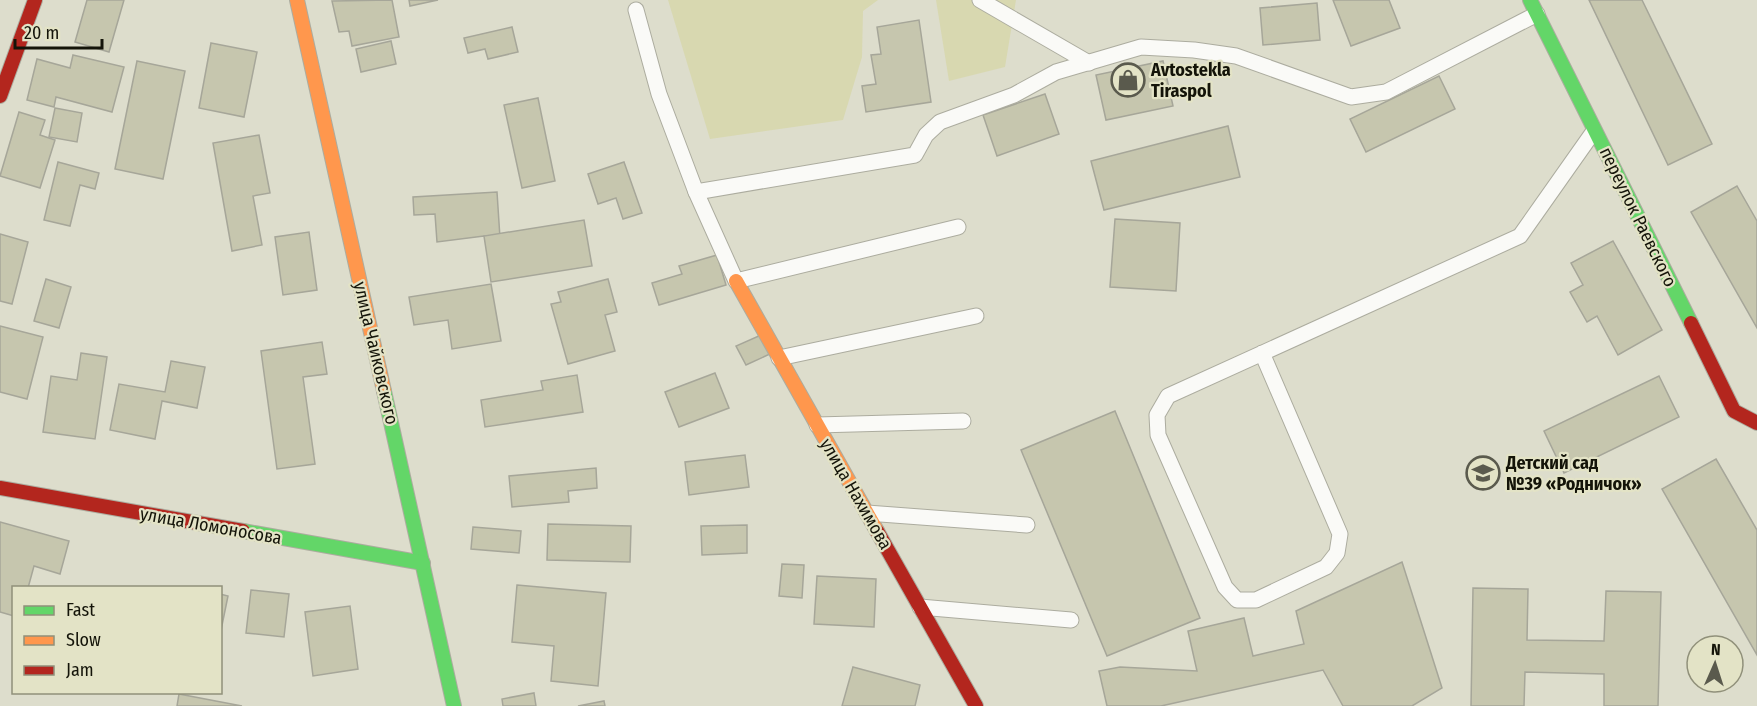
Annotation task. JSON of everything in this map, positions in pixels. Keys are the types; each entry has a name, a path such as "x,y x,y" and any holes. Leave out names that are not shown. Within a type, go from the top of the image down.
{"street":[{"path":"0,96 34,0"},
{"name":"улица Чайковского","path":"297,0 454,706"},
{"name":"переулок Раевского","path":"1533,7 1734,411 1757,423"},
{"name":"улица Нахимова","path":"736,281 976,706"},
{"name":"улица Ломоносова","path":"0,488 423,563"}],"lane":[{"path":"980,0 1089,63"},
{"path":"696,192 915,155 926,135 940,122 1014,95 1056,72 1141,47 1236,56 1351,97 1386,92 1533,7"},
{"path":"636,10 658,94 696,192 736,281 958,227"},
{"path":"1262,353 1340,534 1337,553 1326,567 1256,600 1238,600 1225,587 1158,435 1157,415 1168,396 1262,353 1520,236 1594,130"},
{"path":"779,358 976,316"},
{"path":"817,424 963,421"},
{"path":"867,513 1027,525"},
{"path":"920,607 1071,620"}],"green space":[{"path":"668,0 878,0 863,11 862,57 843,120 710,139"},
{"path":"936,0 1016,0 1005,67 949,81"}],"building":[{"path":"87,0 124,0 109,52 75,42"},
{"path":"392,0 399,37 352,46 349,31 339,32 332,1"},
{"path":"409,0 438,0 410,6"},
{"path":"1333,0 1389,0 1400,28 1351,46"},
{"path":"1589,0 1642,0 1712,144 1668,165"},
{"path":"1317,3 1320,40 1263,45 1260,8"},
{"path":"919,20 931,102 866,112 862,86 876,84 871,55 881,54 877,27"},
{"path":"512,27 518,52 488,59 485,49 468,53 464,38"},
{"path":"391,41 396,64 361,72 356,49"},
{"path":"211,43 257,52 244,117 199,108"},
{"path":"73,55 124,67 112,112 56,97 54,107 27,100 37,59 70,68"},
{"path":"137,61 185,71 163,179 115,169"},
{"path":"1163,61 1173,106 1106,120 1096,75"},
{"path":"1439,76 1455,109 1366,152 1350,119"},
{"path":"1045,94 1059,134 997,156 983,115"},
{"path":"538,98 555,181 522,188 504,105"},
{"path":"55,108 82,113 77,142 49,137"},
{"path":"19,112 45,120 40,135 55,140 40,188 0,176"},
{"path":"1228,126 1240,177 1104,210 1091,161"},
{"path":"259,135 270,193 253,196 262,245 232,251 213,143"},
{"path":"58,162 99,173 95,189 80,185 70,226 44,220"},
{"path":"624,162 642,213 623,219 616,198 598,204 588,174"},
{"path":"1737,186 1757,221 1757,328 1691,212"},
{"path":"497,192 500,238 484,236 437,242 435,214 414,215 413,197"},
{"path":"1115,219 1180,223 1176,291 1110,287"},
{"path":"584,220 592,266 491,282 484,236"},
{"path":"309,232 317,290 283,295 275,237"},
{"path":"0,234 28,242 12,304 0,301"},
{"path":"1613,241 1662,330 1618,355 1597,316 1587,322 1570,292 1583,285 1571,263"},
{"path":"717,255 726,285 659,305 652,283 682,274 679,266"},
{"path":"46,279 71,287 59,328 34,321"},
{"path":"608,279 617,312 605,315 615,351 568,364 551,304 561,302 558,292"},
{"path":"491,284 501,341 452,349 448,320 414,325 409,297"},
{"path":"0,326 43,337 27,399 0,392"},
{"path":"761,335 770,354 746,365 736,346"},
{"path":"322,342 327,374 303,377 315,464 277,469 261,351"},
{"path":"81,353 107,357 95,439 43,432 51,376 77,380"},
{"path":"171,361 205,367 197,408 162,401 155,439 110,430 119,384 165,392"},
{"path":"715,373 729,408 679,427 665,392"},
{"path":"577,375 583,412 485,427 481,400 543,390 541,381"},
{"path":"1659,376 1679,417 1564,473 1544,431"},
{"path":"1115,411 1200,618 1107,656 1021,450"},
{"path":"745,455 749,487 689,495 685,462"},
{"path":"1716,459 1757,530 1757,655 1745,634 1662,489"},
{"path":"596,468 597,488 568,491 569,502 512,507 509,476"},
{"path":"0,522 69,541 60,574 34,566 29,586 12,586 12,615 0,612"},
{"path":"548,524 631,526 630,562 547,560"},
{"path":"747,525 747,553 702,555 701,526"},
{"path":"473,527 521,531 519,553 471,549"},
{"path":"1402,562 1442,688 1412,706 1343,706 1323,670 1161,706 1107,706 1099,671 1120,667 1197,671 1188,631 1244,618 1253,656 1304,644 1296,611"},
{"path":"782,564 804,565 802,598 779,596"},
{"path":"817,576 876,579 874,627 814,624"},
{"path":"517,585 606,593 598,686 551,681 554,646 512,642"},
{"path":"1473,588 1528,589 1527,640 1604,641 1606,591 1661,592 1658,706 1604,706 1604,674 1525,672 1524,706 1471,706"},
{"path":"251,590 289,594 284,637 246,633"},
{"path":"222,594 228,596 222,625"},
{"path":"350,606 358,669 313,676 305,612"},
{"path":"853,667 920,685 915,706 842,706"},
{"path":"534,693 536,706 503,706 502,699"},
{"path":"179,694 242,706 177,706"},
{"path":"604,701 605,706 578,706"}],"traffic: fast":[{"path":"1530,0 1691,323"},
{"path":"384,391 454,706"},
{"path":"243,531 423,563"}],"traffic: slow":[{"path":"297,0 384,391"},
{"path":"736,281 877,531"}],"traffic: jam":[{"path":"0,96 35,0"},
{"path":"1691,323 1734,411 1757,423"},
{"path":"0,488 243,531"},
{"path":"877,531 976,706"}],"place":[{"name":"Avtostekla Tiraspol","path":"1128,80"},
{"name":"Детский сад №39 «Родничок»","path":"1483,473"}]}
